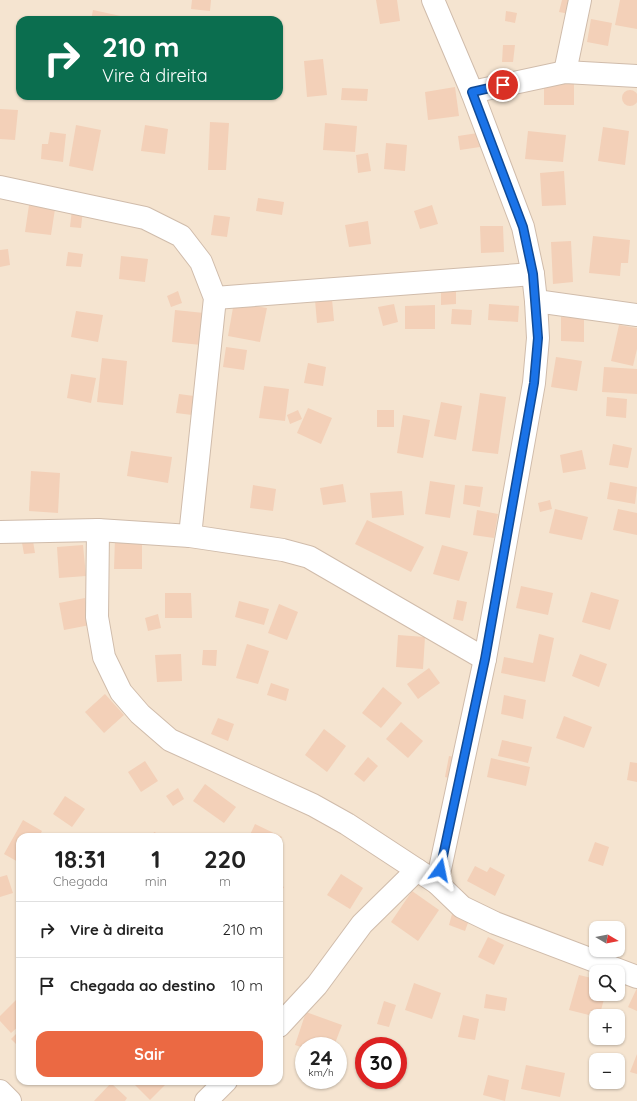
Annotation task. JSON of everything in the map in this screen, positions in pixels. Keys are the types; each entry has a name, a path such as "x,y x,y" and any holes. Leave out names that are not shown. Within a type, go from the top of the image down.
{"street":[{"path":"432,0 472,92 523,227 533,274 538,338 534,383 485,659 437,883"},
{"path":"566,72 580,0"},
{"path":"472,92 566,72 637,76"},
{"path":"0,187 145,218 181,236 201,262 215,298 190,536"},
{"path":"215,298 533,274"},
{"path":"536,301 637,315"},
{"path":"0,532 98,530 190,536 283,550 309,557 485,659"},
{"path":"98,530 97,617 104,657 121,692 140,714 170,740 313,805 347,824 437,883 462,907 495,923 637,977"},
{"path":"283,1022 317,985 362,924 417,870"},
{"path":"206,1101 222,1085"},
{"path":"0,1091 10,1101"}],"shaded area":[{"path":"0,0 637,0 637,1101 0,1101"}],"building":[{"path":"192,0 211,0 210,11 191,9"},
{"path":"376,0 397,0 400,21 380,24"},
{"path":"562,0 578,0 575,15 559,12"},
{"path":"620,0 637,0 637,29 615,25"},
{"path":"93,10 121,16 92,16"},
{"path":"506,11 517,13 515,23 505,21"},
{"path":"591,19 612,23 608,46 587,42"},
{"path":"503,45 515,45 513,62 502,62"},
{"path":"323,59 327,95 307,97 304,61"},
{"path":"574,81 574,105 544,105 544,82"},
{"path":"455,87 459,116 428,120 425,92"},
{"path":"342,88 368,89 367,101 341,100"},
{"path":"630,90 636,92 638,98 636,104 630,106 624,104 622,98 624,92"},
{"path":"0,109 18,110 15,140 0,139"},
{"path":"210,122 229,123 226,170 208,170"},
{"path":"325,123 357,126 355,152 323,150"},
{"path":"76,125 101,130 93,171 69,166"},
{"path":"145,125 168,129 165,154 141,151"},
{"path":"603,127 629,131 625,165 598,161"},
{"path":"528,131 566,135 563,162 525,159"},
{"path":"50,132 66,134 63,162 41,159 42,144 48,144"},
{"path":"478,133 480,147 460,150 458,136"},
{"path":"386,143 407,145 405,171 384,169"},
{"path":"368,153 371,171 358,173 356,155"},
{"path":"564,171 566,205 542,206 540,173"},
{"path":"258,198 284,202 282,215 256,211"},
{"path":"29,205 55,209 51,235 25,232"},
{"path":"432,205 438,224 420,229 414,211"},
{"path":"72,209 83,210 81,228 70,227"},
{"path":"214,215 230,217 227,237 211,235"},
{"path":"368,221 371,244 349,247 345,225"},
{"path":"480,226 503,226 504,252 481,253"},
{"path":"593,236 630,240 628,263 621,263 620,276 589,273"},
{"path":"571,241 573,282 553,284 551,242"},
{"path":"8,249 10,265 0,267 0,250"},
{"path":"68,252 83,254 81,267 66,266"},
{"path":"121,256 148,259 145,282 119,279"},
{"path":"441,285 456,285 456,304 441,305"},
{"path":"178,291 182,303 171,307 167,296"},
{"path":"332,299 334,321 317,323 315,300"},
{"path":"234,302 267,308 260,342 228,336"},
{"path":"394,304 398,322 383,326 378,307"},
{"path":"489,304 519,306 518,322 488,320"},
{"path":"435,305 435,329 405,329 405,306"},
{"path":"452,309 472,310 471,325 451,324"},
{"path":"175,310 204,313 201,345 172,342"},
{"path":"76,311 103,315 98,342 71,337"},
{"path":"561,317 584,318 584,342 561,341"},
{"path":"619,325 637,328 637,349 633,366 611,361"},
{"path":"226,347 247,350 244,370 223,367"},
{"path":"556,357 582,361 577,391 551,387"},
{"path":"102,358 127,361 123,405 97,402"},
{"path":"308,363 326,367 323,386 304,383"},
{"path":"604,367 637,369 637,394 602,392"},
{"path":"71,374 96,378 91,403 67,398"},
{"path":"264,386 289,389 285,421 259,418"},
{"path":"480,393 506,397 498,454 472,451"},
{"path":"179,394 194,396 192,415 176,413"},
{"path":"607,397 627,399 626,418 606,416"},
{"path":"441,402 462,406 456,440 434,436"},
{"path":"308,408 332,418 321,444 297,433"},
{"path":"298,410 302,419 290,424 287,415"},
{"path":"377,410 394,410 394,427 377,427"},
{"path":"403,415 430,420 423,458 397,453"},
{"path":"613,444 632,448 628,468 609,465"},
{"path":"582,450 586,469 563,473 560,455"},
{"path":"131,451 172,457 168,483 127,476"},
{"path":"31,471 60,473 58,513 29,511"},
{"path":"430,481 455,485 450,518 425,514"},
{"path":"610,482 637,487 635,504 607,499"},
{"path":"343,484 346,502 323,505 320,488"},
{"path":"253,485 276,489 273,511 250,508"},
{"path":"465,485 483,487 480,507 463,504"},
{"path":"402,491 404,515 372,518 370,493"},
{"path":"550,500 552,509 540,512 538,503"},
{"path":"555,509 588,517 582,540 549,533"},
{"path":"618,509 637,513 637,535 613,530"},
{"path":"477,510 498,514 494,538 473,535"},
{"path":"367,520 424,547 411,572 355,544"},
{"path":"115,538 142,538 142,569 114,569"},
{"path":"33,541 35,553 24,554 22,543"},
{"path":"83,545 86,576 59,578 57,547"},
{"path":"442,545 468,552 459,581 433,574"},
{"path":"521,586 553,593 548,615 516,608"},
{"path":"591,592 619,600 610,630 582,622"},
{"path":"165,593 191,593 192,618 165,618"},
{"path":"85,598 90,625 64,630 59,603"},
{"path":"457,600 467,602 463,621 453,619"},
{"path":"239,601 269,609 264,625 235,617"},
{"path":"279,604 298,612 287,640 268,633"},
{"path":"158,614 161,628 148,631 145,618"},
{"path":"539,634 554,638 545,682 501,673 504,657 533,663"},
{"path":"398,635 425,637 423,669 396,667"},
{"path":"247,644 269,651 258,684 236,678"},
{"path":"203,650 217,650 216,666 202,665"},
{"path":"181,654 182,681 157,682 155,655"},
{"path":"580,654 607,664 599,687 572,676"},
{"path":"429,668 440,683 418,699 407,684"},
{"path":"271,683 289,689 286,701 267,695"},
{"path":"383,687 402,703 381,728 362,713"},
{"path":"105,694 124,715 104,733 85,712"},
{"path":"504,695 526,700 523,719 501,714"},
{"path":"564,716 592,727 584,748 556,738"},
{"path":"218,718 234,724 228,741 211,734"},
{"path":"401,722 423,741 408,758 386,739"},
{"path":"324,729 346,746 327,772 305,755"},
{"path":"502,740 532,747 528,763 498,756"},
{"path":"449,756 460,758 456,780 445,777"},
{"path":"368,757 378,766 364,782 354,774"},
{"path":"491,758 530,767 526,786 487,777"},
{"path":"145,761 158,781 141,792 128,772"},
{"path":"630,762 637,763 637,782 627,780"},
{"path":"205,784 236,807 224,823 193,801"},
{"path":"178,788 184,799 173,806 166,796"},
{"path":"65,796 85,809 72,827 53,814"},
{"path":"23,820 42,831 41,833 16,833 16,861 4,854"},
{"path":"255,824 274,833 251,833"},
{"path":"595,842 609,847 603,866 588,861"},
{"path":"475,866 487,872 490,867 505,875 495,896 467,881"},
{"path":"341,874 363,888 350,909 327,895"},
{"path":"7,875 13,893 0,897 0,877"},
{"path":"412,891 439,910 418,941 391,922"},
{"path":"452,914 469,920 465,931 449,925"},
{"path":"488,937 504,945 494,965 478,957"},
{"path":"579,975 589,977 589,1001 603,1001 601,1009 589,1009 589,1015 569,1010"},
{"path":"414,983 441,993 432,1019 405,1010"},
{"path":"637,988 637,1011 628,1007"},
{"path":"486,994 507,998 505,1011 484,1008"},
{"path":"16,1000 16,1029 11,1033 0,1021 0,1016"},
{"path":"384,1001 396,1005 389,1027 377,1024"},
{"path":"306,1012 342,1025 337,1037 298,1037"},
{"path":"463,1015 479,1019 475,1040 458,1037"},
{"path":"16,1034 16,1044 11,1039"},
{"path":"637,1054 637,1074 630,1072"},
{"path":"526,1065 565,1073 560,1097 521,1089"},
{"path":"488,1075 509,1080 505,1101 483,1095"},
{"path":"109,1085 113,1085 127,1098 125,1101 94,1101"},
{"path":"135,1085 165,1085 150,1100"}],"route":[{"path":"440,870 485,659 534,383 538,338 533,274 523,227 472,92 503,85"}]}
